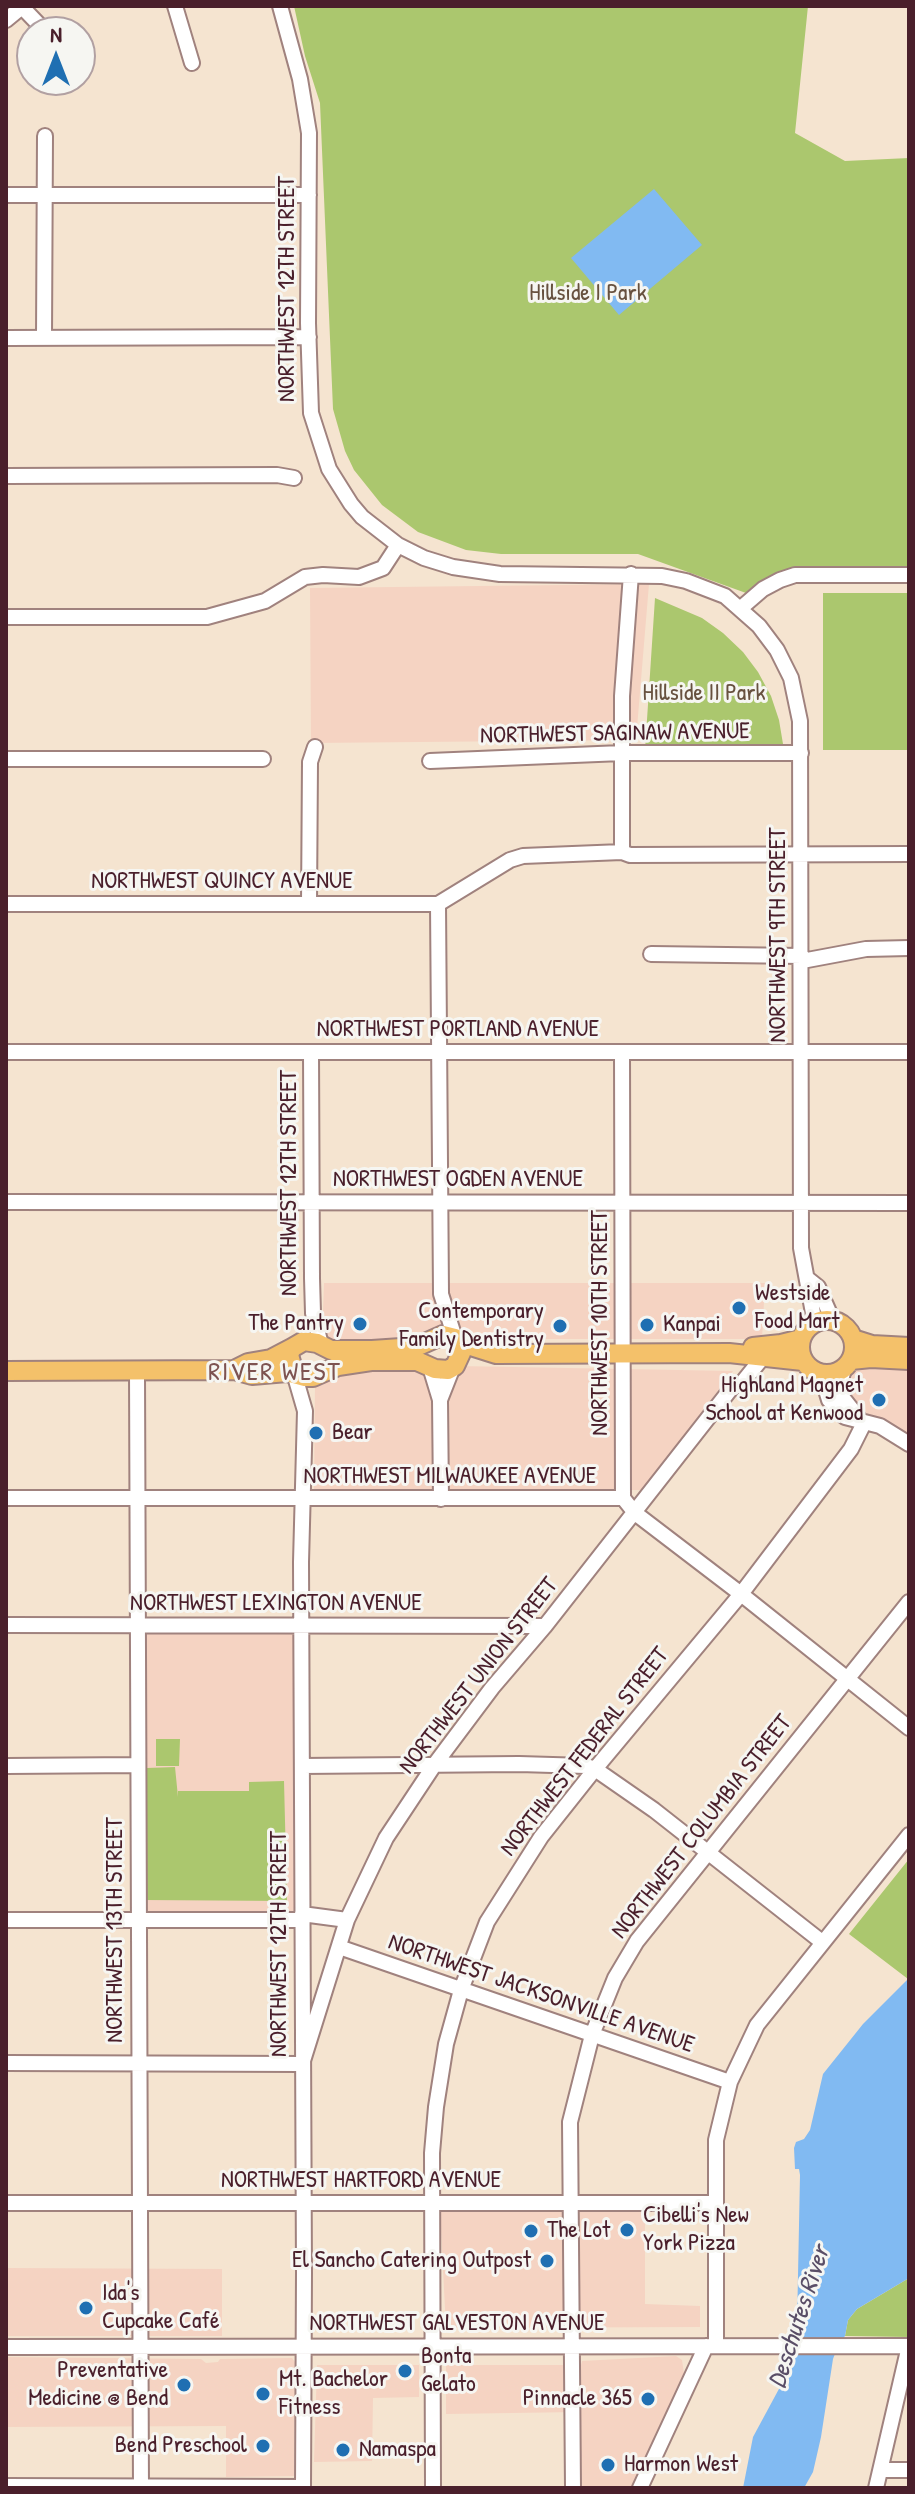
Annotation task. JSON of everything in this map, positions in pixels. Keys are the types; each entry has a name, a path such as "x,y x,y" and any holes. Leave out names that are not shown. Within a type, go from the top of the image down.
{"main road":[{"path":"729,1353 806,1332 824,1320 842,1325 853,1339 872,1345 909,1347"},
{"path":"806,1332 800,1352 803,1361 821,1374 833,1374 847,1364 871,1358 909,1360"},
{"path":"234,1370 248,1363 271,1359 310,1341 336,1351 372,1350 408,1348 443,1335 496,1354"},
{"path":"847,1364 853,1339"},
{"path":"455,1366 461,1353 456,1340"},
{"path":"294,1373 289,1362 295,1346"},
{"path":"6,1371 234,1370 252,1375 281,1371 305,1377 338,1366 371,1361 417,1361 441,1371 496,1354 729,1353 803,1361"}],"street":[{"path":"6,20 23,6"},
{"path":"175,6 192,63"},
{"name":"NORTHWEST 12TH STREET","path":"280,6 306,108 311,413 329,469 362,517 398,545 424,558 476,572 662,576 686,581 725,596 741,608"},
{"path":"44,337 45,136"},
{"path":"6,195 309,195"},
{"path":"6,338 309,337"},
{"path":"6,476 277,475 294,478"},
{"path":"6,617 207,617 265,601 305,577 359,577 383,568 398,545"},
{"path":"622,852 622,696 631,574"},
{"path":"741,608 763,589 795,575 909,575"},
{"name":"NORTHWEST 9TH STREET","path":"741,608 777,650 791,678 800,721 801,1248 813,1313 806,1332"},
{"path":"309,904 310,762 315,747"},
{"name":"NORTHWEST SAGINAW AVENUE","path":"430,761 622,753 801,753"},
{"path":"6,759 263,759"},
{"path":"456,1340 441,1294 438,904 510,860 523,856 622,852 630,855 909,854"},
{"name":"NORTHWEST QUINCY AVENUE","path":"6,904 438,904"},
{"path":"651,954 802,958 866,949 909,948"},
{"name":"NORTHWEST PORTLAND AVENUE","path":"6,1052 909,1052"},
{"name":"NORTHWEST 12TH STREET","path":"311,1052 313,1313 323,1347"},
{"name":"NORTHWEST 10TH STREET","path":"622,1052 623,1498"},
{"name":"NORTHWEST OGDEN AVENUE","path":"6,1202 909,1203"},
{"name":"NORTHWEST 9TH STREET","path":"808,1279 818,1287 833,1321"},
{"path":"430,1340 445,1311"},
{"name":"NORTHWEST 12TH STREET","path":"295,1346 313,1313"},
{"name":"NORTHWEST UNION STREET","path":"302,2064 347,1920 386,1838 435,1764 492,1688 545,1626 730,1390 742,1383 763,1357"},
{"path":"847,1364 841,1381 843,1398 848,1408 864,1423"},
{"path":"428,1366 440,1400 441,1499"},
{"path":"440,1400 455,1366"},
{"name":"NORTHWEST 13TH STREET","path":"137,1372 141,2486"},
{"name":"NORTHWEST 12TH STREET","path":"294,1373 303,1401 303,2488"},
{"path":"303,1401 323,1373"},
{"path":"821,1374 829,1400 845,1417 892,1431 909,1444"},
{"name":"NORTHWEST FEDERAL STREET","path":"433,2488 432,2203 436,2107 446,2044 461,1990 487,1922 541,1837 741,1594 851,1449 864,1423"},
{"name":"NORTHWEST MILWAUKEE AVENUE","path":"6,1498 623,1498 635,1513 909,1728"},
{"name":"NORTHWEST COLUMBIA STREET","path":"573,2488 570,2122 592,2035 615,1978 637,1941 909,1602"},
{"name":"NORTHWEST LEXINGTON AVENUE","path":"6,1625 545,1626"},
{"path":"302,1766 519,1764 586,1766 595,1769 654,1810 822,1942"},
{"path":"6,1766 138,1765"},
{"path":"640,2488 711,2346 716,2140 730,2082 757,2025 909,1835"},
{"path":"6,1920 302,1917 347,1920"},
{"name":"NORTHWEST JACKSONVILLE AVENUE","path":"339,1947 730,2082"},
{"path":"6,2063 302,2064"},
{"name":"NORTHWEST HARTFORD AVENUE","path":"6,2203 716,2203"},
{"path":"876,2488 909,2346"},
{"name":"NORTHWEST GALVESTON AVENUE","path":"6,2347 909,2346"},
{"path":"881,2470 909,2470"},
{"path":"6,2486 303,2488"}],"shaded area":[{"path":"649,584 636,740 311,743 310,588"},
{"path":"324,1283 765,1283 762,1339 387,1339 335,1347 322,1340"},
{"name":"Highland Magnet School at Kenwood","path":"856,1364 909,1366 909,1436 888,1422 857,1411 844,1384 850,1369"},
{"path":"458,1366 733,1371 642,1490 314,1490 315,1385 347,1368"},
{"path":"146,1631 293,1632 295,1635 294,1911 146,1910"},
{"path":"440,2210 645,2211 645,2304 700,2306 700,2327 446,2328"},
{"path":"6,2268 222,2269 222,2336 6,2336"},
{"path":"676,2356 682,2360 684,2374 632,2488 579,2488 578,2412 446,2414 446,2365 581,2365 582,2361"},
{"path":"6,2357 201,2359 206,2363 220,2359 292,2358 295,2362 294,2476 226,2477 226,2426 6,2427"},
{"path":"317,2365 419,2365 419,2397 373,2398 372,2461 314,2462"}],"green space":[{"name":"Hillside I Park","path":"294,6 808,6 795,133 845,161 909,158 909,567 798,567 770,576 746,593 638,554 501,554 466,550 418,532 382,505 354,470 333,409 320,103"},
{"name":"Hillside II Park","path":"823,593 909,593 909,750 823,750"},
{"name":"Hillside II Park","path":"655,598 702,618 743,652 771,696 784,750 645,750"},
{"path":"156,1739 180,1739 179,1766 156,1766"},
{"path":"175,1767 178,1797 178,1791 249,1791 249,1782 284,1781 287,1901 143,1900 147,1768"},
{"path":"909,1859 909,1978 908,1979 849,1934"},
{"path":"909,2278 909,2337 845,2336 848,2320 857,2309"}],"water":[{"path":"654,189 702,245 619,315 571,258"},
{"name":"Deschutes River","path":"909,1978 909,2278 857,2309 848,2320 845,2336 833,2359 813,2472 804,2488 743,2488 753,2437 780,2387 797,2325 800,2175 799,2169 795,2169 794,2148 796,2142 804,2139 810,2130 823,2074 863,2024"}],"place":[{"name":"Westside Food Mart","path":"739,1308"},
{"name":"The Pantry","path":"360,1324"},
{"name":"Kanpai","path":"647,1325"},
{"name":"Contemporary Family Dentistry","path":"560,1326"},
{"name":"Highland Magnet School at Kenwood","path":"879,1400"},
{"name":"Bear","path":"316,1433"},
{"name":"Cibelli's New York Pizza","path":"627,2230"},
{"name":"The Lot","path":"531,2231"},
{"name":"El Sancho Catering Outpost","path":"547,2261"},
{"name":"Ida's Cupcake Café","path":"86,2308"},
{"name":"Bonta Gelato","path":"405,2371"},
{"name":"Preventative Medicine @ Bend","path":"184,2385"},
{"name":"Mt. Bachelor Fitness","path":"263,2394"},
{"name":"Pinnacle 365","path":"648,2399"},
{"name":"Bend Preschool","path":"263,2446"},
{"name":"Namaspa","path":"343,2450"},
{"name":"Harmon West","path":"608,2465"}],"district":[{"name":"RIVER WEST","path":"275,1373"}]}
